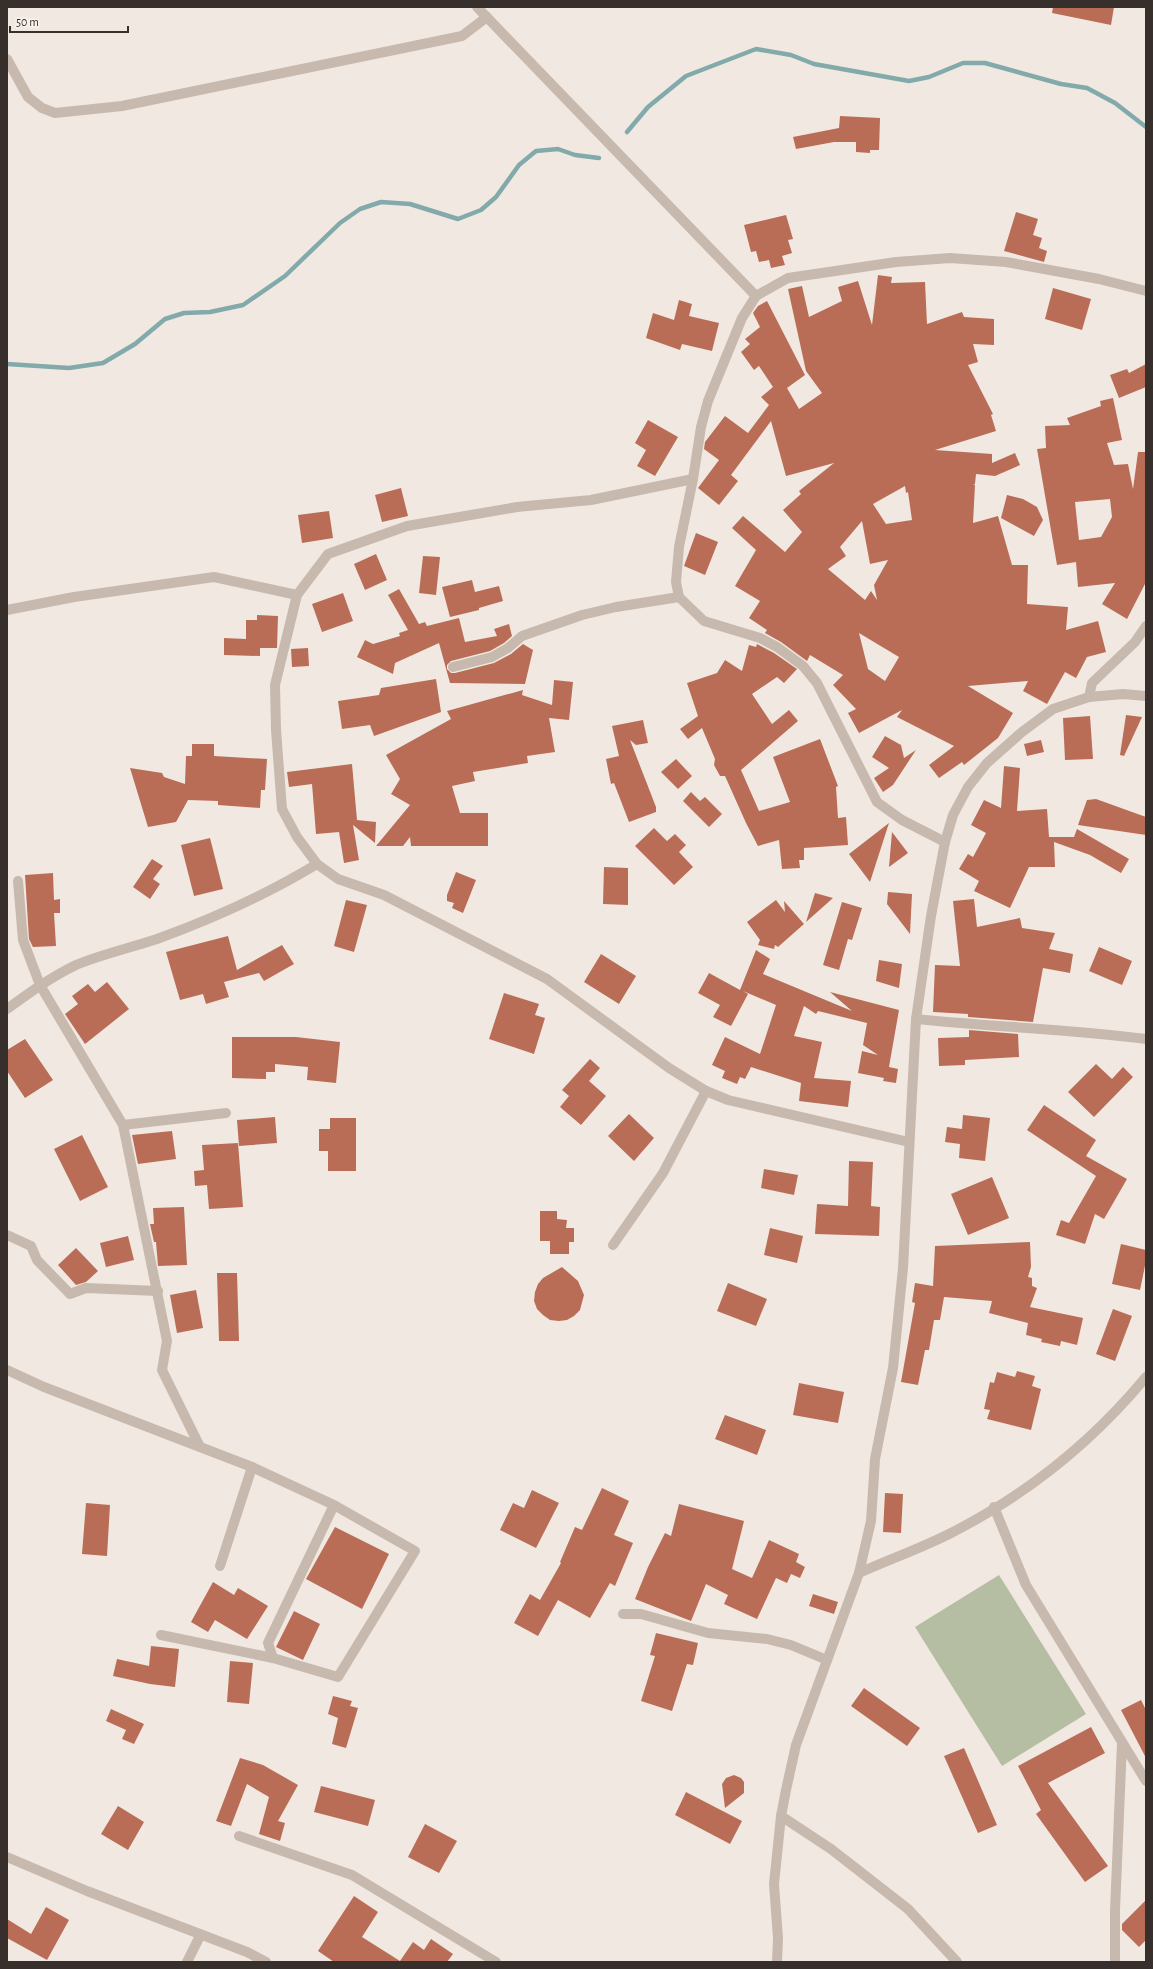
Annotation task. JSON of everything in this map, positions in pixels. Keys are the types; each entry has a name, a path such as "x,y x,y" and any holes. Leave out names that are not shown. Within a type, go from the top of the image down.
{"street":[{"path":"477,7 756,296"},
{"path":"7,59 28,97 42,108 55,113 122,106 462,36 487,17"},
{"path":"945,842 902,820 877,802 817,683 803,666 777,646 760,638 704,621 678,597 676,582 679,547 693,479 701,427 708,401 742,318 756,296 788,278 896,262 950,258 1006,262 1099,279 1146,291"},
{"path":"693,479 592,500 517,507 407,526 328,554 297,595 275,685 278,774 282,809 297,837 316,864 338,879 384,895 547,979 669,1068 706,1091 728,1100 909,1142"},
{"path":"7,610 74,597 214,577 297,595"},
{"path":"453,667 492,657 508,648 522,636 582,615 616,607 678,597"},
{"path":"1089,697 1092,683 1135,642 1146,626"},
{"path":"777,1962 778,1938 774,1884 781,1816 796,1745 860,1572 871,1521 875,1459 892,1368 903,1268 916,1019 931,916 945,842 953,815 968,787 987,763 1022,732 1053,709 1089,697 1123,694 1146,696"},
{"path":"7,1009 40,985 77,964 156,939 212,918 288,882 316,864"},
{"path":"18,881 22,940 40,985 123,1125 168,1341 162,1370 200,1447"},
{"path":"916,1019 970,1025 1093,1032 1146,1039"},
{"path":"613,1246 663,1173 706,1091"},
{"path":"123,1125 226,1113"},
{"path":"7,1235 31,1246 37,1260 70,1294 86,1288 158,1291"},
{"path":"7,1370 44,1387 252,1467 334,1505 415,1551 338,1677 273,1658 161,1635"},
{"path":"860,1572 951,1533 994,1507 1064,1460 1120,1408 1146,1377"},
{"path":"220,1566 252,1467"},
{"path":"273,1658 268,1644 334,1505"},
{"path":"994,1507 1026,1584 1146,1781"},
{"path":"623,1614 641,1614 708,1633 767,1639 791,1645 827,1660"},
{"path":"1115,1962 1115,1911 1122,1743"},
{"path":"781,1816 831,1849 908,1909 957,1962"},
{"path":"240,1836 352,1875 496,1962"},
{"path":"7,1857 200,1936 247,1952 266,1962"},
{"path":"187,1962 200,1936"}],"green space":[{"path":"999,1575 1086,1714 1002,1766 915,1627"}],"building":[{"path":"1053,7 1114,7 1111,25 1052,13"},
{"path":"840,116 880,118 879,150 870,150 870,153 856,152 856,142 834,142 796,149 793,137 839,128"},
{"path":"1016,212 1038,219 1033,235 1042,238 1039,248 1047,251 1044,262 1004,251"},
{"path":"786,215 793,239 788,240 792,253 782,256 785,265 771,268 769,260 759,262 756,251 751,252 744,225"},
{"path":"878,275 892,277 891,283 925,282 927,324 962,312 964,317 994,319 994,345 973,344 978,362 968,365 993,414 991,415 996,431 935,450 992,454 992,463 1015,453 1020,465 995,476 976,474 975,484 973,485 975,485 973,523 998,516 1012,565 1028,565 1027,604 1068,607 1066,630 1098,621 1106,652 1087,657 1076,678 1065,672 1047,704 1023,691 1028,681 968,686 1013,713 998,738 964,765 962,762 939,778 929,765 954,746 897,717 902,710 859,733 848,713 856,709 833,685 843,675 810,655 807,661 781,642 765,633 767,630 749,618 760,601 735,586 756,550 732,528 743,516 785,552 802,532 783,510 801,494 799,491 834,463 786,476 771,421 731,475 738,481 719,505 698,488 719,460 704,449 705,442 725,416 748,433 769,405 761,397 773,387 759,366 754,370 741,352 750,344 745,339 760,327 753,313 758,306 767,301 805,375 787,388 799,409 822,393 806,371 788,289 802,286 809,317 842,301 838,287 858,281 872,325","holes":["905,486 906,493 908,492 912,520 886,524 873,504","862,521 870,564 888,560 874,585 877,600 871,591 865,600 828,569 846,556 840,547","859,633 899,657 885,681 868,669"]},
{"path":"1053,288 1091,299 1082,330 1045,319"},
{"path":"679,300 692,304 689,316 719,323 712,351 682,344 680,350 646,338 653,313 674,320"},
{"path":"1146,364 1146,387 1119,398 1110,375 1127,369 1129,373"},
{"path":"1113,398 1122,440 1107,443 1114,465 1128,464 1133,489 1138,452 1146,452 1146,582 1127,619 1102,604 1115,583 1078,587 1076,562 1057,565 1037,449 1046,448 1045,426 1070,425 1067,418 1101,406 1100,401","holes":["1110,499 1112,517 1101,537 1079,540 1075,502"]},
{"path":"648,420 678,437 655,476 637,466 646,450 635,443"},
{"path":"401,488 408,516 382,522 375,495"},
{"path":"1007,495 1023,499 1037,507 1043,520 1034,536 1001,518"},
{"path":"329,511 333,538 302,543 298,515"},
{"path":"696,533 718,542 705,575 684,566"},
{"path":"376,554 387,580 365,590 354,564"},
{"path":"423,556 440,557 436,595 419,593"},
{"path":"472,580 475,592 499,586 503,601 479,608 479,610 450,617 442,587"},
{"path":"399,589 419,624 425,622 427,626 459,618 465,642 497,636 494,629 509,624 512,636 504,643 490,651 451,661 447,665 447,669 451,673 455,673 494,663 511,654 523,644 533,650 525,684 450,683 439,643 395,663 393,674 357,657 365,640 373,644 400,636 399,633 408,630 388,595"},
{"path":"343,593 353,621 322,632 312,604"},
{"path":"257,615 278,616 277,648 260,648 260,656 224,655 224,638 246,639 246,620 257,620"},
{"path":"757,644 774,653 797,669 784,683 777,677 752,694 772,724 789,710 798,721 741,770 759,811 790,802 773,757 820,739 838,786 836,787 838,818 846,817 848,845 804,848 804,860 799,860 800,868 782,869 779,840 758,846 725,776 720,776 714,765 715,759 702,728 688,739 680,729 698,716 687,683 717,673 725,660 742,671 749,645 756,647"},
{"path":"308,648 309,666 292,667 291,649"},
{"path":"436,679 441,712 374,736 370,725 342,729 338,701 379,695 381,688"},
{"path":"554,680 573,682 569,720 549,718 555,752 527,756 528,763 473,772 475,781 452,786 460,813 488,813 488,846 411,846 410,837 403,846 376,846 410,805 391,794 400,779 386,755 451,719 447,711 523,690 522,695 552,705"},
{"path":"1126,715 1142,717 1124,756 1120,755"},
{"path":"1090,716 1093,759 1065,760 1063,718"},
{"path":"643,720 648,743 636,745 630,740 656,807 656,812 629,822 614,783 611,784 606,759 619,756 612,726"},
{"path":"885,736 901,745 904,758 916,750 893,785 883,792 874,778 889,768 872,757"},
{"path":"1041,740 1044,752 1027,756 1024,744"},
{"path":"192,744 214,744 214,756 267,759 265,790 261,790 260,808 218,805 218,801 188,800 176,822 148,827 130,768 162,773 164,777 185,784 186,756 192,756"},
{"path":"676,759 692,776 678,789 661,772"},
{"path":"352,764 357,820 376,822 375,843 353,825 359,860 344,863 339,832 316,834 312,784 289,787 287,772"},
{"path":"1004,766 1020,768 1017,811 1047,809 1049,837 1074,837 1077,829 1129,859 1121,873 1090,855 1054,842 1055,867 1029,867 1010,908 974,891 979,881 959,869 968,854 973,857 986,833 971,825 984,800 1001,808"},
{"path":"691,792 700,801 705,797 722,814 709,827 683,801"},
{"path":"1096,799 1146,817 1146,835 1078,825 1087,800"},
{"path":"889,823 870,882 849,854"},
{"path":"654,828 667,841 675,834 686,845 679,852 693,867 674,885 635,846"},
{"path":"892,832 908,853 889,867"},
{"path":"210,838 223,889 194,896 181,845"},
{"path":"152,859 163,866 153,879 160,884 150,899 133,887"},
{"path":"604,867 628,868 628,905 603,904"},
{"path":"456,872 476,880 463,913 452,908 454,903 447,901 447,895"},
{"path":"53,873 54,900 60,899 60,913 54,913 56,946 33,947 29,939 25,875"},
{"path":"888,892 912,894 910,934 887,904"},
{"path":"815,893 833,898 806,922"},
{"path":"974,899 977,927 1020,918 1022,928 1055,933 1049,949 1073,954 1070,973 1043,968 1033,1022 968,1017 968,1014 933,1012 935,965 960,966 953,901"},
{"path":"346,900 367,905 354,952 334,946"},
{"path":"776,900 785,912 784,901 804,924 778,947 775,945 774,949 758,945 760,940 747,922"},
{"path":"842,902 862,908 852,940 848,939 839,970 823,965"},
{"path":"228,936 237,970 282,945 294,964 264,981 259,973 224,982 229,997 206,1004 203,994 180,1000 166,952"},
{"path":"1099,947 1132,961 1122,985 1089,971"},
{"path":"756,950 770,959 763,974 852,1011 830,992 899,1010 889,1067 898,1069 896,1083 883,1081 884,1078 858,1073 862,1051 878,1055 863,1045 867,1023 818,1011 816,1014 804,1006 794,1036 822,1042 814,1078 851,1081 848,1107 799,1101 801,1083 751,1067 745,1079 740,1077 737,1084 722,1078 725,1071 712,1065 725,1037 760,1054 776,1005 743,991 748,994 731,1026 713,1017 720,1005 698,993 709,973 740,990"},
{"path":"601,954 636,976 619,1004 584,982"},
{"path":"879,960 902,964 899,988 876,981"},
{"path":"107,982 129,1009 85,1044 65,1014 78,1004 72,996 88,984 95,992"},
{"path":"504,993 539,1004 535,1015 545,1018 534,1054 489,1039"},
{"path":"969,1030 1018,1034 1019,1057 965,1060 965,1065 939,1066 938,1038 969,1037"},
{"path":"232,1037 296,1037 340,1042 336,1083 307,1080 308,1067 275,1064 275,1072 266,1072 266,1079 232,1078"},
{"path":"25,1039 53,1080 25,1098 7,1071 7,1050"},
{"path":"590,1059 600,1068 589,1081 606,1096 581,1125 560,1107 569,1096 562,1090"},
{"path":"1096,1064 1112,1079 1123,1067 1133,1077 1094,1117 1068,1092"},
{"path":"1044,1105 1096,1140 1086,1156 1127,1179 1104,1219 1095,1214 1085,1244 1056,1235 1061,1220 1069,1223 1096,1176 1027,1130"},
{"path":"629,1114 654,1138 634,1161 608,1136"},
{"path":"963,1115 990,1118 985,1161 959,1158 960,1144 945,1142 947,1127 962,1129"},
{"path":"275,1117 277,1143 239,1146 237,1120"},
{"path":"330,1118 356,1118 356,1171 328,1171 328,1151 319,1151 319,1129 330,1129"},
{"path":"172,1131 176,1159 138,1164 132,1135"},
{"path":"82,1135 108,1187 80,1201 54,1149"},
{"path":"238,1143 243,1207 209,1209 207,1185 195,1186 194,1171 204,1170 202,1145"},
{"path":"849,1161 873,1162 871,1206 880,1207 879,1236 815,1234 817,1204 848,1206"},
{"path":"764,1169 798,1175 794,1195 761,1188"},
{"path":"992,1177 1009,1218 968,1235 951,1194"},
{"path":"184,1207 187,1265 158,1266 156,1242 154,1242 150,1224 154,1224 153,1208"},
{"path":"540,1211 557,1211 557,1219 567,1220 566,1228 574,1228 574,1242 569,1242 569,1254 550,1254 550,1241 540,1241"},
{"path":"770,1228 803,1236 797,1263 764,1255"},
{"path":"128,1236 134,1260 106,1267 100,1243"},
{"path":"1030,1242 1031,1267 1028,1277 1032,1278 1032,1286 1037,1288 1030,1307 1083,1318 1077,1345 1061,1341 1060,1346 1041,1342 1042,1339 1026,1335 1028,1323 989,1313 992,1301 944,1297 940,1320 934,1320 929,1350 925,1350 918,1385 901,1382 915,1303 912,1302 915,1283 933,1286 935,1246"},
{"path":"1121,1244 1146,1250 1146,1261 1140,1290 1112,1284"},
{"path":"76,1248 98,1271 86,1282 76,1285 58,1265"},
{"path":"562,1267 578,1281 584,1295 580,1310 574,1316 567,1320 550,1320 537,1309 534,1301 535,1292 538,1284 543,1278"},
{"path":"217,1273 237,1273 239,1341 219,1341"},
{"path":"728,1283 767,1299 756,1326 717,1311"},
{"path":"196,1290 203,1328 177,1333 170,1295"},
{"path":"1113,1309 1132,1316 1115,1361 1096,1354"},
{"path":"1017,1371 1035,1376 1032,1386 1041,1389 1031,1430 987,1419 990,1410 984,1409 990,1382 994,1383 997,1372 1015,1377"},
{"path":"799,1383 844,1392 838,1423 793,1415"},
{"path":"725,1415 766,1430 757,1455 715,1439"},
{"path":"602,1488 629,1501 614,1535 633,1543 615,1586 610,1583 590,1618 558,1600 538,1636 514,1623 530,1594 540,1600 561,1563 560,1562 575,1527 582,1530"},
{"path":"532,1490 559,1503 536,1548 500,1530 513,1503 524,1508"},
{"path":"885,1493 903,1494 901,1533 883,1532"},
{"path":"86,1503 110,1505 107,1556 82,1554"},
{"path":"679,1504 744,1521 732,1569 752,1578 769,1540 799,1554 796,1562 805,1567 800,1578 791,1574 787,1583 776,1578 757,1619 724,1604 728,1595 706,1584 691,1621 635,1599 648,1567 665,1533 671,1536"},
{"path":"335,1527 389,1554 362,1609 306,1579"},
{"path":"213,1582 234,1595 238,1588 268,1606 247,1639 215,1620 208,1632 191,1622"},
{"path":"813,1594 838,1602 834,1614 809,1606"},
{"path":"294,1611 320,1624 303,1660 276,1647"},
{"path":"656,1633 698,1643 693,1665 687,1664 672,1711 641,1701 655,1656 650,1655"},
{"path":"151,1646 179,1649 175,1687 150,1684 113,1676 117,1659 149,1666"},
{"path":"230,1661 253,1663 249,1704 227,1702"},
{"path":"864,1688 920,1728 907,1746 851,1706"},
{"path":"333,1696 352,1701 350,1706 358,1708 346,1748 332,1744 338,1718 328,1714"},
{"path":"1141,1700 1146,1710 1146,1758 1121,1710"},
{"path":"111,1709 144,1724 134,1744 122,1739 126,1730 106,1721"},
{"path":"1091,1727 1105,1753 1048,1783 1108,1866 1085,1882 1036,1814 1041,1810 1018,1766"},
{"path":"964,1748 997,1825 978,1833 944,1756"},
{"path":"240,1758 263,1765 298,1785 278,1821 285,1823 280,1841 259,1834 269,1797 247,1784 231,1826 216,1821"},
{"path":"734,1775 741,1778 744,1782 744,1793 725,1808 722,1784 726,1778"},
{"path":"321,1786 375,1800 368,1826 314,1812"},
{"path":"686,1792 742,1821 730,1844 675,1815"},
{"path":"118,1806 144,1822 128,1850 101,1834"},
{"path":"425,1824 457,1841 439,1873 408,1857"},
{"path":"354,1896 378,1912 362,1937 400,1961 413,1942 424,1950 431,1939 453,1954 447,1962 334,1962 318,1951"},
{"path":"1146,1900 1146,1940 1139,1947 1122,1930 1122,1924"},
{"path":"46,1907 69,1920 47,1960 7,1938 7,1919 31,1934"}],"waterway":[{"path":"627,132 648,107 686,76 756,49 791,55 814,64 909,81 929,77 963,63 985,63 1061,84 1087,88 1115,103 1146,127"},
{"path":"7,364 69,368 103,363 135,344 165,319 184,313 210,312 243,305 285,276 340,223 360,209 381,202 410,204 458,219 481,210 496,197 519,165 536,151 558,149 575,155 599,158"}]}
